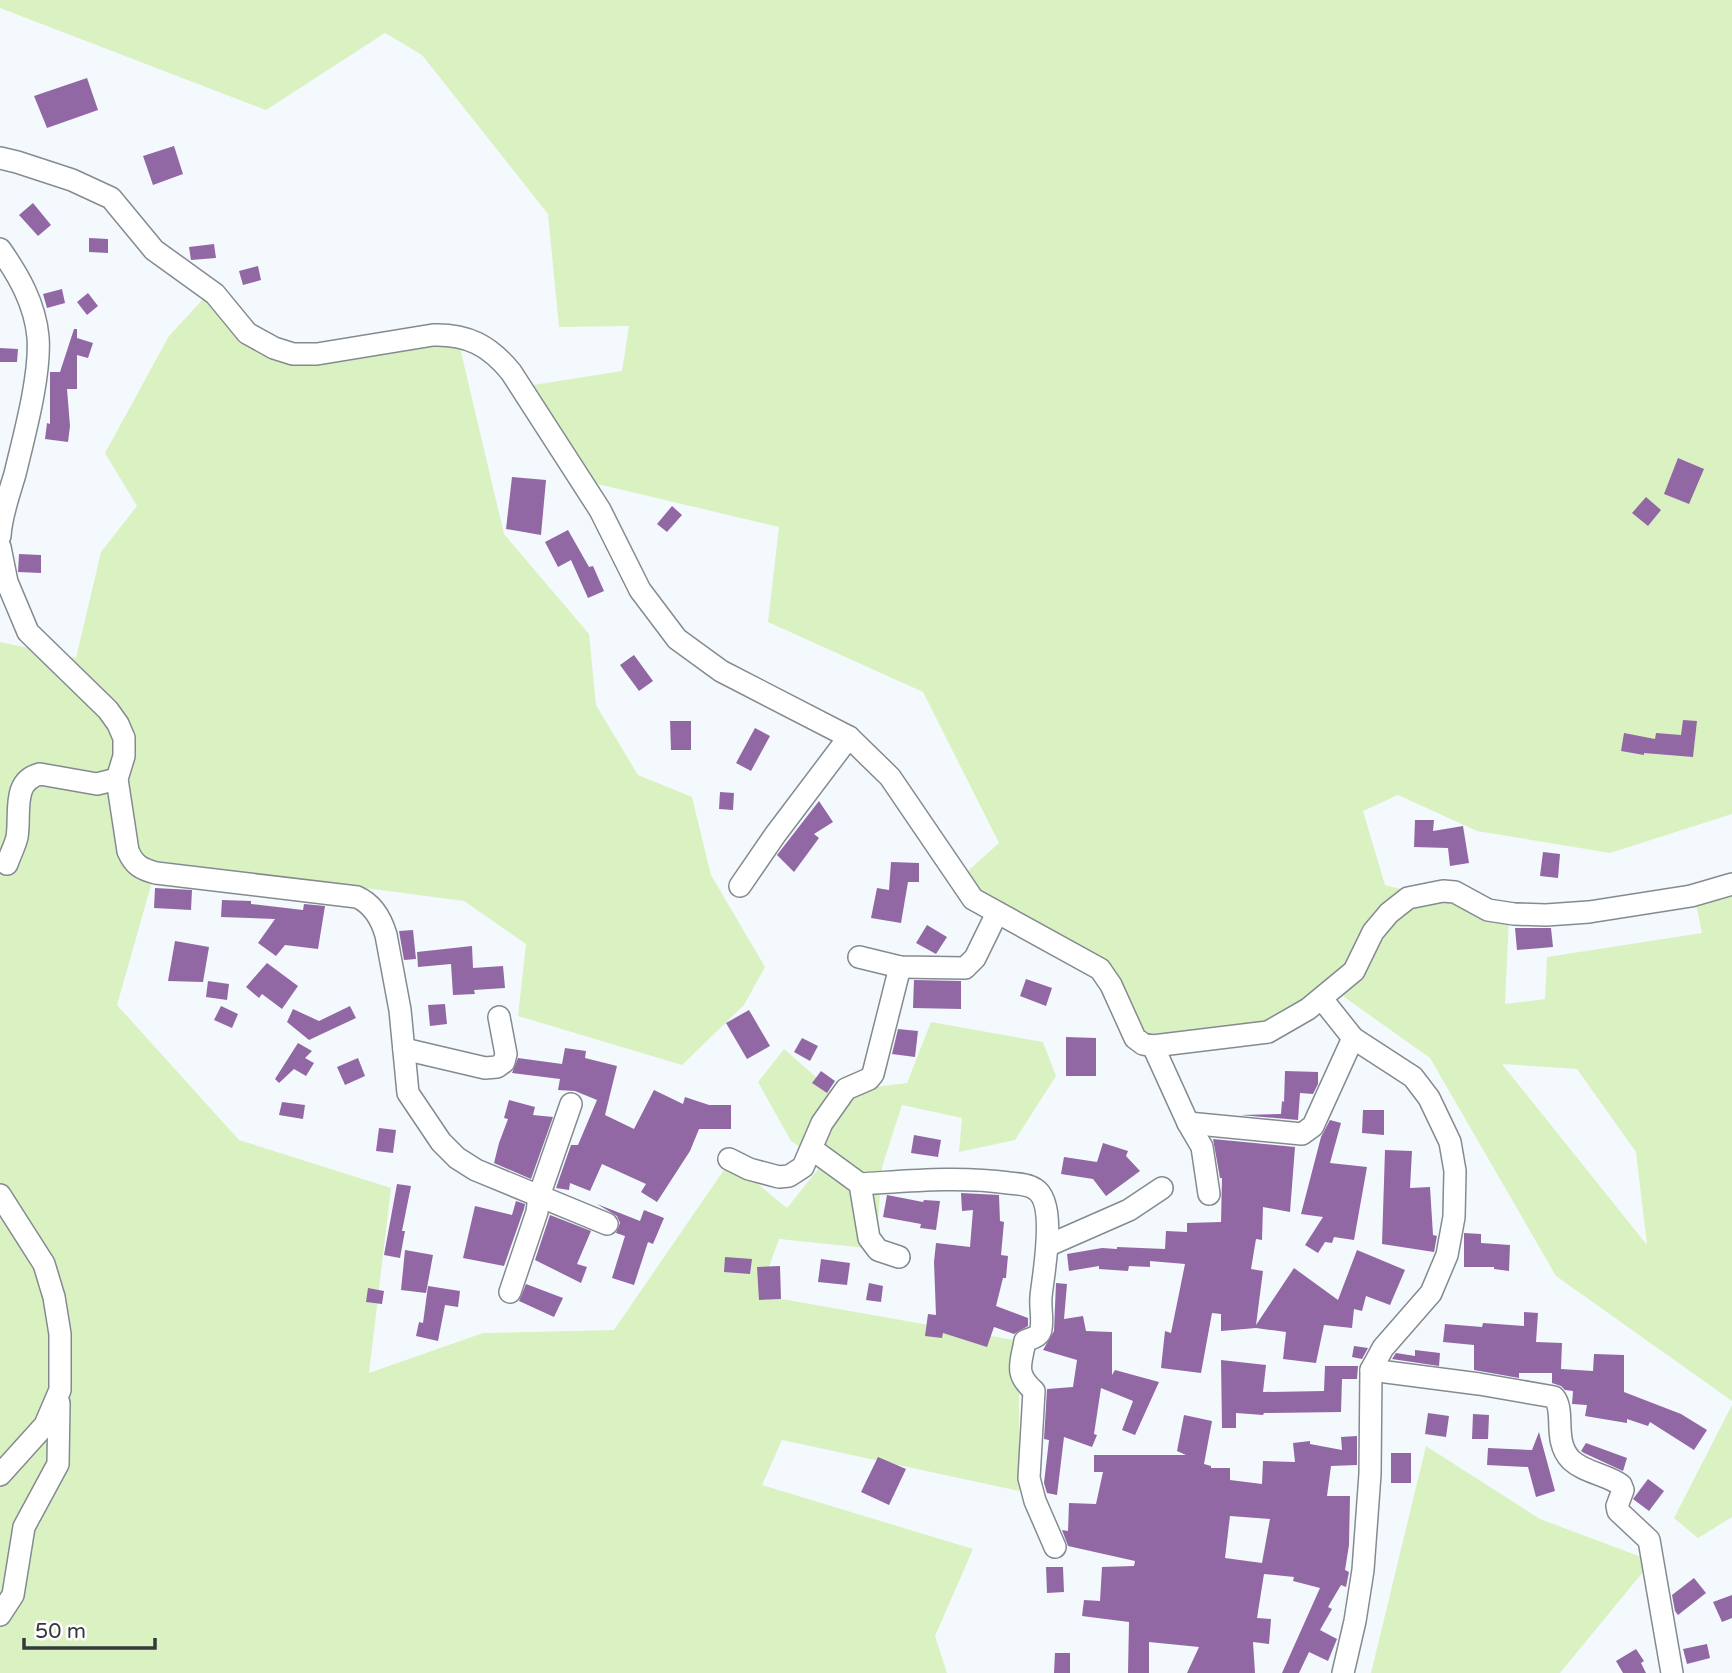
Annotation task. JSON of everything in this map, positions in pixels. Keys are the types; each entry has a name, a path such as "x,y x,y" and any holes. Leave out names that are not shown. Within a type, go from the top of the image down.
{"street":[{"path":"0,159 72,180 111,198 154,250 215,294 247,333 274,348 293,354 317,354 433,335 449,335 461,336 497,355 511,372 600,510 640,590 677,639 721,671 849,737 890,777 972,898 1100,970 1111,985 1135,1038 1143,1044 1153,1046 1268,1032 1308,1009 1354,971 1373,932 1389,913 1408,898 1443,891 1455,892 1488,910 1546,915 1589,912 1691,896 1732,884"},
{"path":"0,249 24,286 38,337 36,369 26,428 0,536"},
{"path":"0,547 6,582 28,632 108,710 124,738 124,756 117,779 132,861 141,869 156,873 357,897 369,902 383,924 386,935 400,1010 408,1093 441,1142 457,1158 476,1170 607,1224"},
{"path":"740,886 849,737"},
{"path":"7,864 16,837 20,790 31,776 40,774 97,784 117,779"},
{"path":"859,957 900,967 965,968 975,958 997,913"},
{"path":"729,1159 749,1169 779,1177 789,1176 803,1167 822,1124 846,1089 869,1079 873,1074 900,967"},
{"path":"1321,999 1353,1038 1413,1077 1429,1098 1450,1142 1455,1171 1454,1217 1447,1255 1431,1293 1383,1348 1371,1370 1370,1474 1363,1570 1343,1673"},
{"path":"404,1049 485,1068 497,1067 504,1062 506,1054 499,1017"},
{"path":"1188,1124 1302,1134 1313,1126 1353,1038"},
{"path":"1153,1046 1188,1124 1202,1147 1209,1194"},
{"path":"510,1292 571,1104"},
{"path":"812,1149 860,1184 946,1178 1032,1186 1041,1192 1047,1208 1047,1246 1040,1300 1041,1331 1037,1337 1025,1341 1019,1372 1024,1382 1034,1391 1029,1478 1035,1501 1055,1547"},
{"path":"860,1184 869,1238 878,1250 899,1257"},
{"path":"1047,1246 1129,1210 1162,1188"},
{"path":"0,1195 9,1205 44,1264 54,1297 60,1334 58,1464 24,1527 13,1595 0,1615"},
{"path":"1371,1370 1479,1384 1554,1397 1558,1401 1559,1433 1564,1452 1581,1468 1621,1485 1623,1490 1617,1506 1618,1511 1649,1540 1672,1673"},
{"path":"0,1475 45,1425 60,1390"}],"green space":[{"path":"0,0 1732,0 1732,814 1610,853 1477,831 1398,795 1363,811 1385,885 1509,917 1505,1004 1545,999 1547,957 1702,933 1692,885 1732,878 1732,1401 1556,1276 1430,1058 1340,994 1273,1032 1145,1040 1119,991 959,879 999,843 923,692 768,622 779,527 589,482 527,386 622,371 629,326 559,327 548,214 422,55 385,33 266,110 0,8","holes":["1502,1064 1577,1069 1636,1152 1647,1245"]},
{"path":"205,297 270,342 324,355 457,335 504,534 589,634 596,705 638,775 692,797 711,875 765,967 744,1005 682,1065 518,1016 526,944 464,901 158,861 117,1005 239,1140 391,1188 369,1373 483,1333 614,1330 730,1161 787,1208 823,1163 791,1141 758,1082 784,1049 833,1092 907,1083 931,1022 1043,1042 1056,1076 1015,1140 959,1152 962,1118 902,1105 882,1167 876,1249 779,1239 759,1295 1019,1341 1019,1491 782,1440 762,1485 973,1549 935,1636 947,1673 0,1673 0,642 76,658 101,552 137,506 105,453 169,336"},
{"path":"1732,1405 1732,1517 1698,1538 1674,1518"},
{"path":"1426,1446 1540,1519 1652,1561 1560,1673 1371,1673"}],"building":[{"path":"87,78 98,110 47,128 34,96"},
{"path":"174,146 183,174 153,185 143,156"},
{"path":"33,203 51,225 38,236 19,215"},
{"path":"89,238 108,239 108,253 89,252"},
{"path":"214,244 216,258 191,260 189,247"},
{"path":"258,266 261,280 243,285 239,271"},
{"path":"62,289 65,303 47,308 43,294"},
{"path":"88,293 98,306 87,315 77,302"},
{"path":"74,329 77,329 77,338 93,343 88,358 77,355 77,389 67,389 70,426 68,442 45,439 47,423 50,424 50,372 60,372"},
{"path":"0,348 18,349 17,362 0,362"},
{"path":"1678,458 1704,469 1689,504 1664,494"},
{"path":"512,477 546,480 541,535 506,529"},
{"path":"1646,497 1661,510 1648,526 1632,513"},
{"path":"672,506 682,515 667,532 657,524"},
{"path":"568,530 589,567 593,566 604,591 588,598 571,560 558,567 545,542"},
{"path":"19,554 41,555 41,573 18,572"},
{"path":"634,655 653,681 639,691 620,665"},
{"path":"1683,720 1697,721 1693,757 1621,751 1624,733 1655,739 1656,733 1681,735"},
{"path":"670,721 691,721 691,750 671,750"},
{"path":"755,728 770,736 751,771 736,763"},
{"path":"720,792 734,793 733,810 719,809"},
{"path":"819,801 833,822 814,834 819,838 794,872 777,855"},
{"path":"1415,820 1434,820 1433,831 1463,826 1469,863 1450,866 1448,848 1414,847"},
{"path":"1543,852 1560,854 1558,878 1540,876"},
{"path":"891,862 919,863 919,882 908,882 901,923 871,918 877,888 889,890"},
{"path":"155,888 192,890 191,910 154,908"},
{"path":"222,900 251,901 251,904 303,910 304,904 325,906 318,949 285,945 276,956 258,943 275,919 221,917"},
{"path":"927,925 947,937 936,954 916,943"},
{"path":"1515,928 1551,928 1553,947 1517,950"},
{"path":"413,930 416,959 404,960 399,931"},
{"path":"175,941 209,947 203,982 168,981"},
{"path":"472,946 473,968 503,966 505,988 474,990 475,994 453,995 451,964 418,967 417,952"},
{"path":"267,963 298,986 282,1009 262,994 259,998 246,987"},
{"path":"1026,979 1052,988 1046,1006 1020,996"},
{"path":"914,980 961,981 961,1009 913,1008"},
{"path":"208,981 229,984 227,1000 206,997"},
{"path":"445,1004 447,1024 430,1026 428,1005"},
{"path":"221,1006 238,1014 232,1028 214,1020"},
{"path":"350,1006 356,1018 309,1040 287,1022 293,1009 319,1021"},
{"path":"749,1010 770,1046 747,1059 726,1023"},
{"path":"898,1029 918,1031 915,1057 892,1054"},
{"path":"1066,1037 1096,1038 1096,1076 1066,1076"},
{"path":"802,1038 818,1046 810,1061 794,1052"},
{"path":"298,1043 312,1051 305,1058 314,1063 306,1076 294,1069 279,1083 275,1079"},
{"path":"565,1048 586,1051 585,1058 617,1066 605,1115 634,1129 654,1090 683,1104 685,1097 709,1105 731,1105 731,1129 699,1129 690,1151 657,1202 641,1192 646,1184 602,1164 590,1191 570,1183 569,1190 556,1188 571,1145 578,1145 597,1100 575,1091 558,1090 560,1079 512,1073 518,1058 562,1064"},
{"path":"358,1058 365,1076 345,1085 337,1067"},
{"path":"821,1071 835,1081 827,1093 812,1083"},
{"path":"1285,1071 1318,1072 1318,1084 1313,1094 1300,1093 1298,1120 1240,1115 1281,1114"},
{"path":"509,1100 535,1107 533,1115 553,1117 531,1179 494,1163 508,1119 504,1118"},
{"path":"282,1102 305,1105 303,1119 279,1115"},
{"path":"1363,1110 1384,1110 1384,1135 1362,1133"},
{"path":"1330,1120 1341,1123 1330,1163 1367,1167 1354,1240 1334,1237 1332,1243 1325,1242 1318,1253 1305,1245 1323,1217 1301,1214 1321,1137"},
{"path":"379,1128 396,1130 393,1153 376,1151"},
{"path":"914,1135 941,1140 938,1157 911,1153"},
{"path":"1213,1139 1295,1147 1290,1212 1263,1207 1262,1240 1256,1239 1251,1269 1263,1271 1256,1325 1294,1268 1338,1300 1357,1250 1405,1270 1390,1305 1366,1296 1362,1311 1354,1309 1352,1328 1324,1325 1316,1363 1283,1359 1286,1332 1256,1328 1221,1331 1221,1314 1212,1313 1201,1373 1161,1368 1165,1331 1171,1333 1185,1264 1150,1261 1150,1267 1129,1266 1128,1271 1099,1269 1099,1266 1069,1271 1067,1254 1117,1247 1165,1249 1166,1231 1187,1232 1187,1223 1221,1222 1222,1178"},
{"path":"1103,1143 1128,1151 1126,1156 1140,1171 1106,1196 1093,1179 1061,1174 1064,1157 1097,1162"},
{"path":"1385,1150 1412,1151 1410,1188 1430,1187 1433,1235 1437,1236 1434,1252 1382,1244"},
{"path":"397,1184 411,1186 402,1231 405,1231 400,1258 384,1255"},
{"path":"961,1193 999,1195 1000,1221 1004,1222 1001,1255 1008,1256 1006,1278 1003,1278 996,1306 1028,1318 1028,1326 1014,1334 994,1327 987,1347 943,1333 942,1338 925,1336 928,1314 936,1315 936,1243 970,1247 973,1210 962,1211"},
{"path":"887,1195 923,1202 940,1201 936,1230 920,1228 921,1224 883,1217"},
{"path":"516,1201 525,1204 504,1266 463,1258 475,1206 512,1215"},
{"path":"597,1204 640,1221 644,1210 664,1218 653,1244 648,1242 634,1285 612,1278 625,1236 616,1233 620,1223 617,1216"},
{"path":"550,1215 591,1231 577,1264 587,1267 581,1283 535,1260"},
{"path":"1464,1233 1481,1234 1481,1243 1510,1245 1509,1271 1494,1267 1464,1267"},
{"path":"405,1250 433,1255 426,1293 401,1290"},
{"path":"725,1257 752,1259 750,1274 724,1272"},
{"path":"821,1259 850,1263 847,1285 818,1282"},
{"path":"780,1266 781,1299 759,1300 757,1267"},
{"path":"869,1283 883,1286 881,1302 866,1300"},
{"path":"1056,1283 1067,1284 1064,1319 1083,1316 1086,1331 1112,1332 1112,1375 1115,1370 1159,1382 1135,1435 1122,1430 1133,1401 1101,1388 1094,1434 1097,1435 1092,1447 1064,1437 1057,1495 1047,1493 1044,1483 1049,1440 1044,1439 1047,1389 1073,1387 1077,1360 1043,1350 1054,1331"},
{"path":"526,1284 563,1298 554,1317 519,1301"},
{"path":"428,1286 460,1291 458,1307 445,1305 438,1341 416,1336 419,1322 423,1323"},
{"path":"368,1288 384,1291 382,1304 366,1302"},
{"path":"1524,1312 1538,1313 1536,1342 1562,1343 1561,1369 1593,1371 1594,1354 1624,1355 1624,1392 1681,1414 1707,1430 1694,1450 1650,1422 1648,1426 1627,1419 1627,1423 1585,1416 1587,1405 1572,1404 1573,1391 1552,1383 1552,1373 1519,1373 1519,1378 1474,1370 1474,1345 1443,1342 1445,1324 1524,1326"},
{"path":"1354,1346 1368,1348 1362,1359 1352,1357"},
{"path":"1415,1350 1440,1353 1439,1366 1392,1359 1396,1353 1415,1356"},
{"path":"1221,1360 1266,1365 1263,1392 1324,1391 1325,1366 1358,1366 1357,1379 1342,1379 1341,1412 1263,1415 1236,1413 1236,1428 1222,1428"},
{"path":"1428,1413 1449,1416 1446,1437 1425,1434"},
{"path":"1473,1414 1489,1415 1488,1439 1472,1439"},
{"path":"1184,1415 1212,1421 1204,1464 1211,1468 1230,1468 1230,1480 1262,1484 1263,1461 1295,1462 1293,1443 1310,1441 1310,1444 1342,1450 1341,1437 1357,1436 1357,1465 1331,1466 1327,1496 1350,1496 1349,1545 1345,1570 1349,1572 1346,1587 1341,1585 1328,1607 1332,1609 1320,1630 1337,1639 1328,1661 1309,1652 1299,1673 1282,1673 1320,1588 1293,1581 1294,1577 1264,1574 1257,1618 1271,1619 1269,1644 1253,1642 1255,1673 1187,1673 1199,1647 1149,1642 1149,1673 1128,1673 1129,1622 1082,1616 1084,1600 1100,1601 1102,1567 1134,1566 1135,1561 1068,1546 1062,1530 1068,1531 1069,1503 1096,1504 1103,1472 1094,1472 1094,1455 1186,1455 1177,1451","holes":["1230,1516 1270,1519 1262,1563 1225,1558"]},
{"path":"1539,1432 1555,1491 1536,1497 1528,1467 1487,1465 1488,1448 1532,1450"},
{"path":"1586,1443 1627,1458 1623,1471 1581,1451"},
{"path":"1391,1453 1411,1453 1411,1483 1391,1483"},
{"path":"878,1457 906,1469 889,1505 861,1492"},
{"path":"1648,1479 1664,1491 1649,1511 1633,1499"},
{"path":"1046,1567 1063,1567 1064,1592 1047,1593"},
{"path":"1694,1578 1706,1593 1678,1615 1672,1595"},
{"path":"1732,1595 1732,1618 1722,1622 1713,1602"},
{"path":"1707,1644 1710,1658 1687,1664 1683,1649"},
{"path":"1636,1649 1644,1661 1641,1663 1646,1673 1623,1673 1616,1661"},
{"path":"1055,1653 1070,1653 1070,1673 1054,1673"}]}
